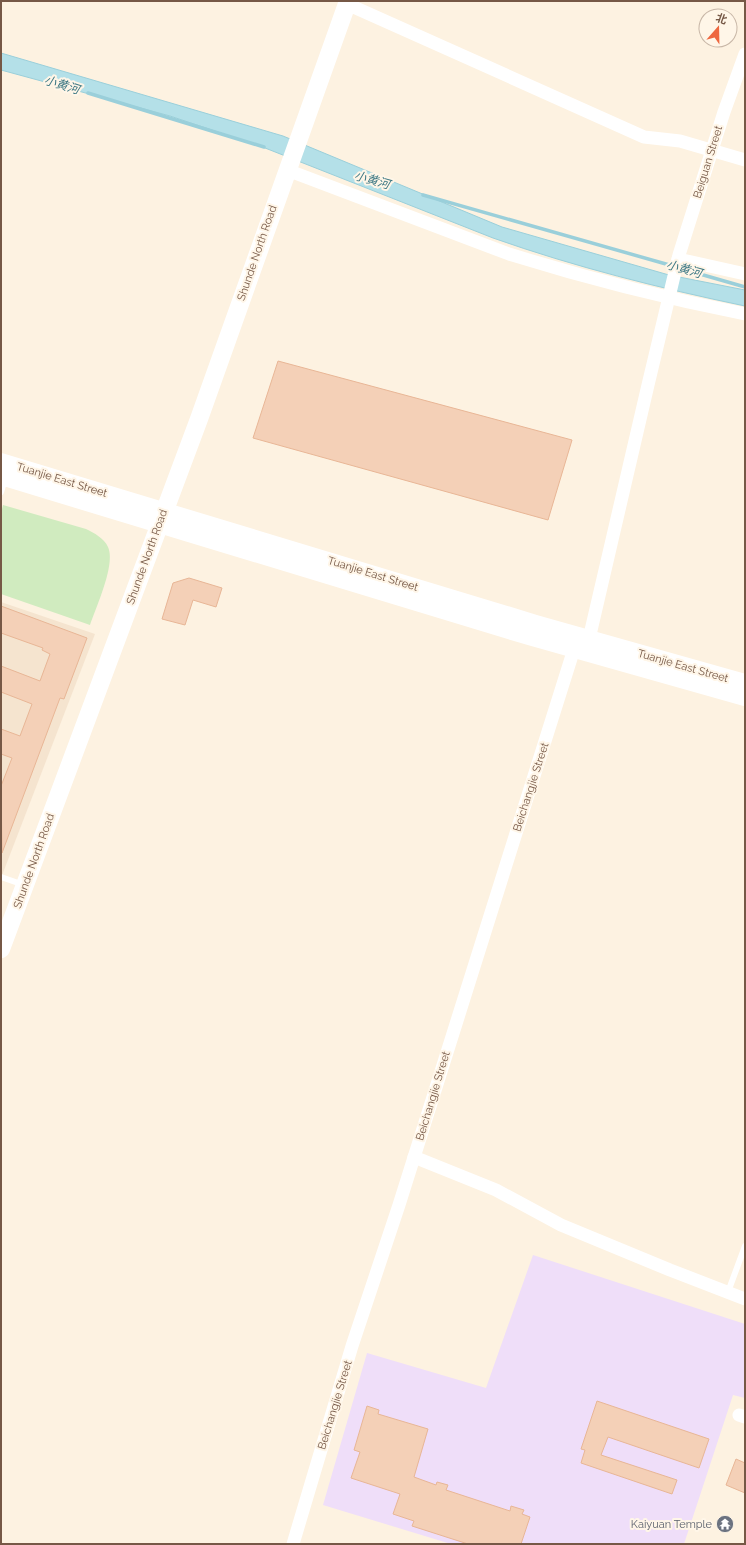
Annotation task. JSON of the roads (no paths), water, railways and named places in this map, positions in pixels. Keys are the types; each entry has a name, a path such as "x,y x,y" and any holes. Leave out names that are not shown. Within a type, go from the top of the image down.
{"street":[{"name":"Shunde North Road","path":"1,949 199,418 348,2"},
{"path":"348,2 644,137 680,141 745,160"},
{"name":"Beiguan Street","path":"668,298 724,112 745,54"},
{"path":"288,167 509,254 668,298 745,314"},
{"path":"677,265 745,274"},
{"name":"Beichangjie Street","path":"293,1544 352,1346 582,644 668,298"},
{"name":"Tuanjie East Street","path":"2,477 162,517 582,644 745,697"},
{"name":"Tuanjie East Street","path":"582,644 745,683"},
{"path":"414,1157 496,1190 561,1225 745,1299"}],"lane":[{"path":"1,877 25,885"},
{"path":"728,1292 745,1246"}],"water":[{"path":"1,53 283,136 502,227 669,275 745,290 745,306 681,292 586,268 524,249 260,146 170,116 1,70"}],"waterway":[{"name":"小黄河","path":"88,93 264,147"},
{"name":"小黄河","path":"423,195 673,266"},
{"name":"小黄河","path":"679,268 745,287"}],"place":[{"name":"Kaiyuan Temple","path":"725,1524"}]}
